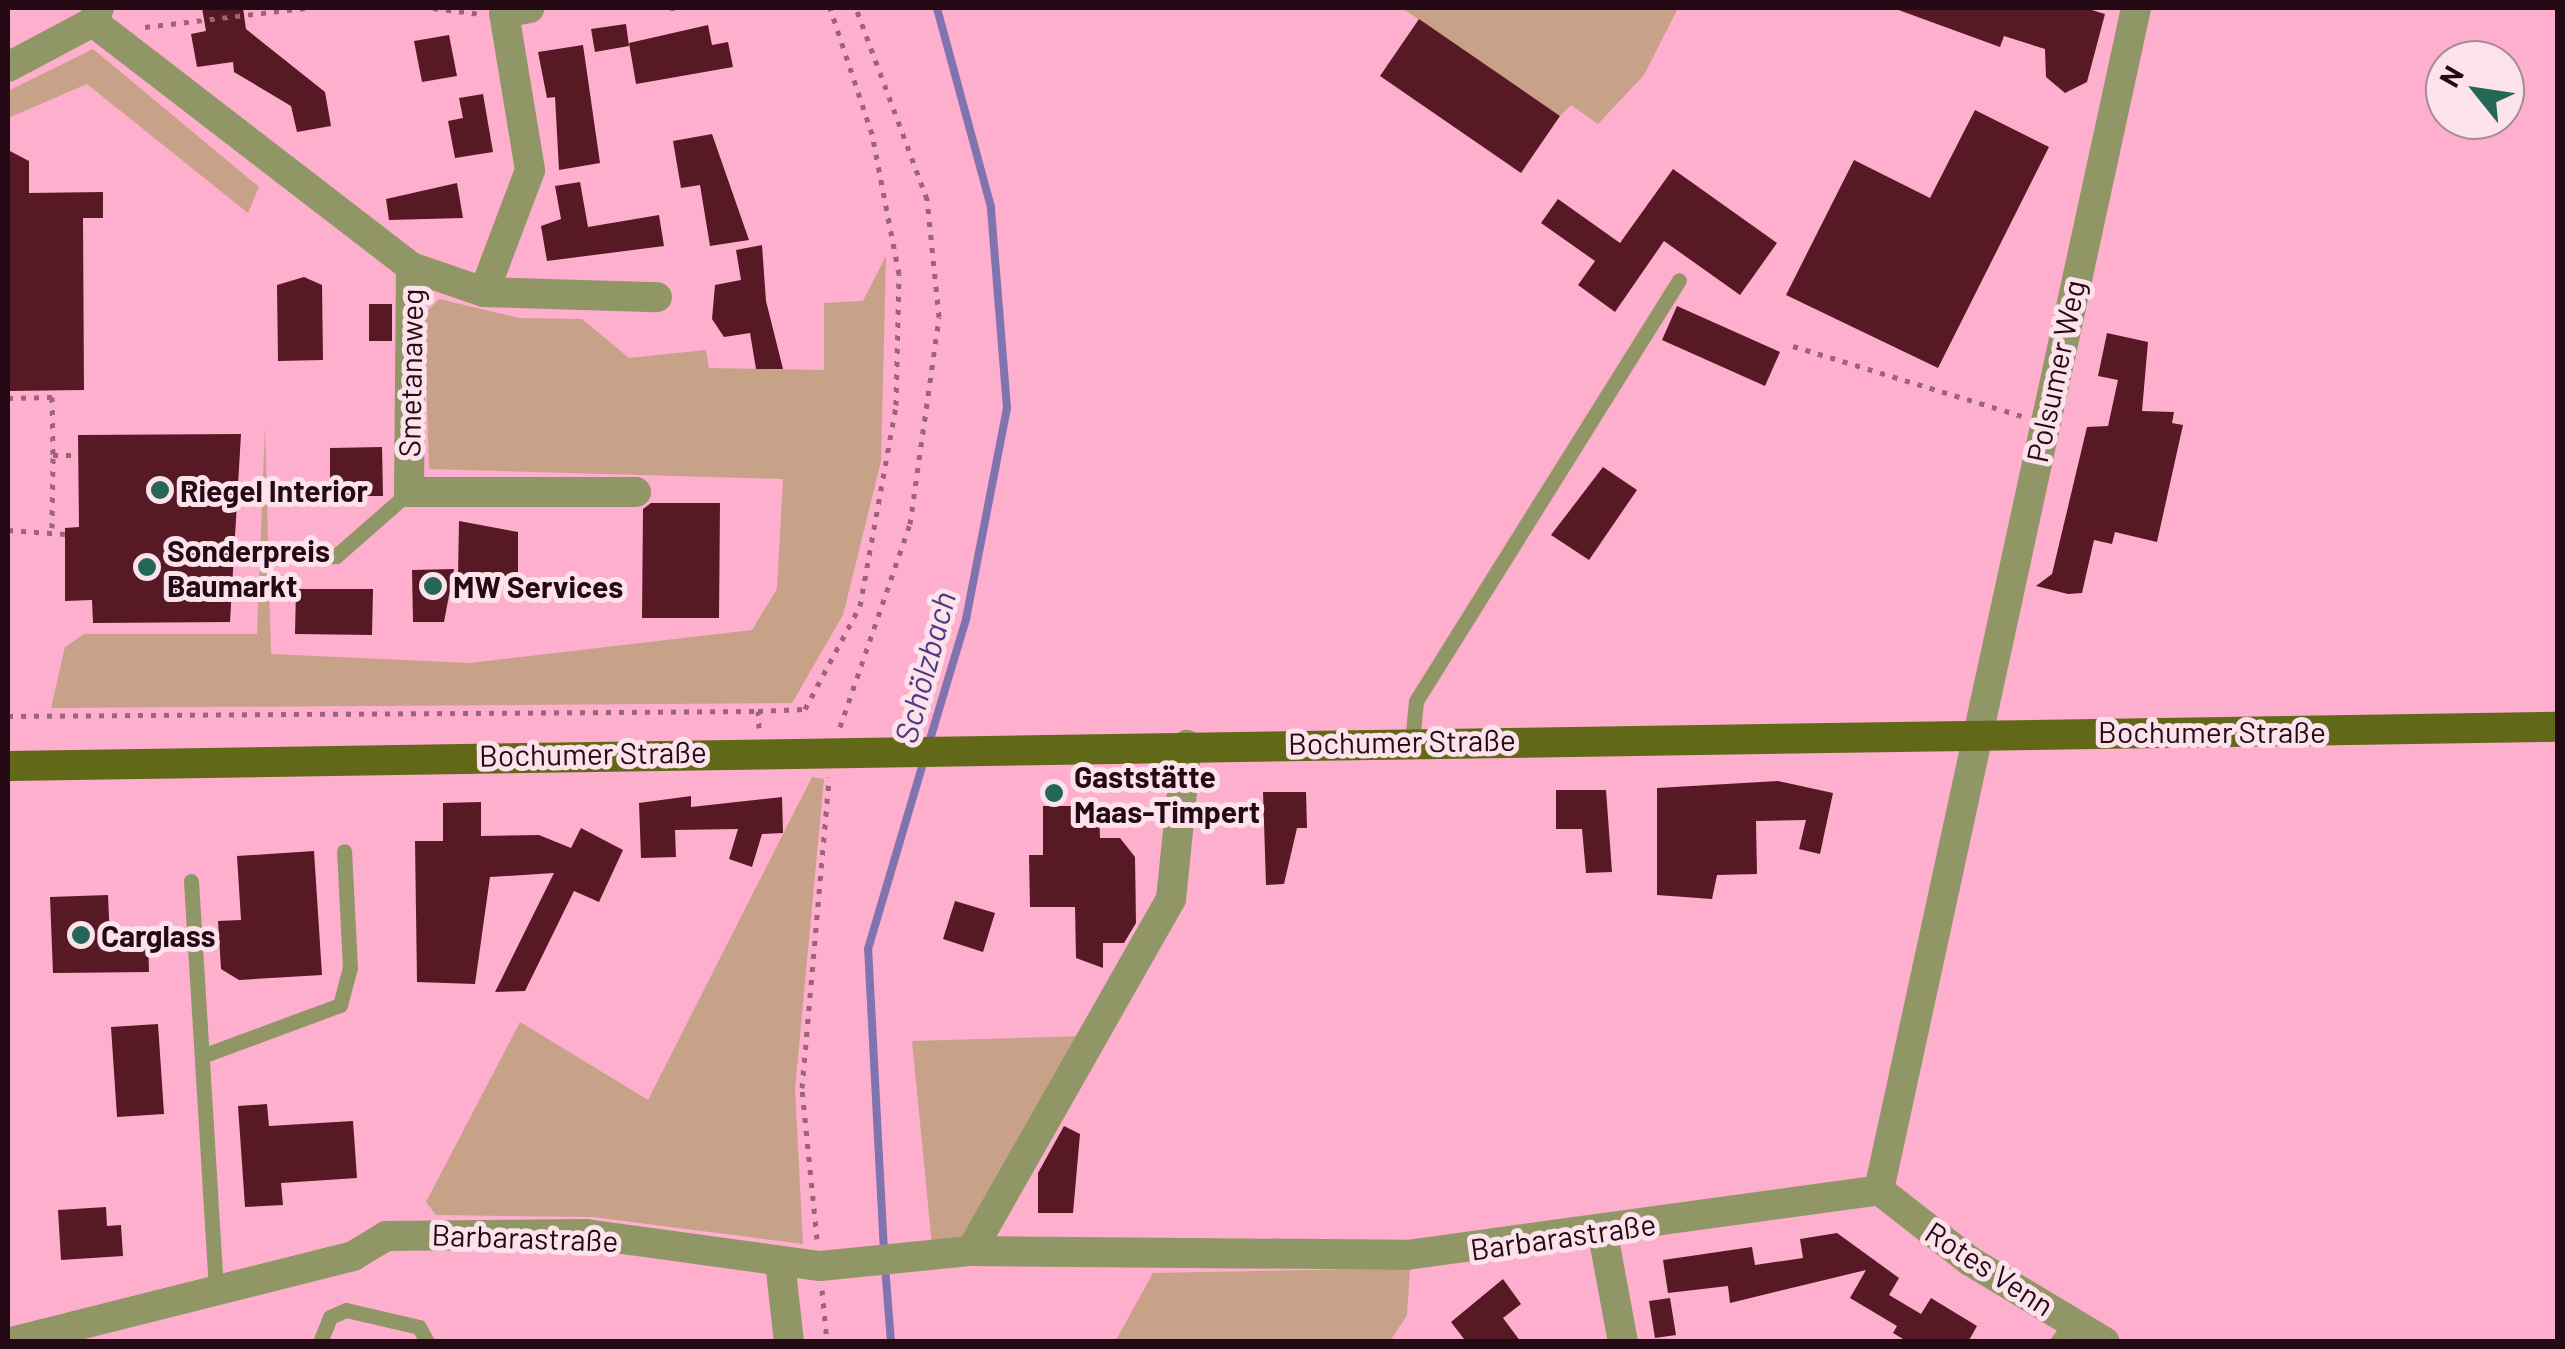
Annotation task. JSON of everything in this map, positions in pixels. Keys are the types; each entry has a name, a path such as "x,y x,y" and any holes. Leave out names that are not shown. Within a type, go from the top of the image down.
{"main road":[{"name":"Bochumer Straße","path":"8,766 761,749 840,756 1187,745 2558,727"}],"street":[{"name":"Polsumer Weg","path":"1977,736 2136,8"},
{"path":"484,292 530,170 517,10"},
{"path":"8,67 96,15"},
{"name":"Smetanaweg","path":"96,15 412,267 484,292 656,298"},
{"name":"Smetanaweg","path":"412,267 409,492 636,492"},
{"path":"1879,1190 1977,736"},
{"path":"972,1251 1172,899 1187,745"},
{"name":"Barbarastraße","path":"11,1342 216,1286 353,1256 386,1236 472,1229 586,1234 780,1262 833,1265 972,1251 1408,1255 1879,1190"},
{"name":"Rotes Venn","path":"1879,1190 2064,1332 2105,1342"},
{"path":"1602,1230 1623,1342"},
{"path":"780,1262 789,1342"}],"lane":[{"path":"1412,742 1416,701 1679,280"},
{"path":"321,556 336,556 409,492"},
{"path":"202,1056 326,1017 340,1004 350,968 344,852"},
{"path":"191,881 216,1286"},
{"path":"320,1342 330,1317 346,1310 419,1327 427,1342"}],"path":[{"path":"96,15 176,30 305,8"},
{"path":"433,8 517,10"},
{"path":"8,716 804,709 860,606 896,405 900,274 872,134 830,8"},
{"path":"827,1342 833,1265 802,1088 840,756 910,524 939,316 927,199 856,8"},
{"path":"1793,346 2044,422"},
{"path":"8,398 52,397 52,528"},
{"path":"54,454 78,454"},
{"path":"8,530 52,528 65,534"},
{"path":"758,712 761,749"}],"shaded area":[{"path":"1402,8 1678,8 1644,75 1598,124 1571,105 1560,116"},
{"path":"93,49 259,187 248,213 87,84 8,118 8,91"},
{"path":"886,256 881,461 843,615 792,703 51,708 65,647 84,634 257,634 265,427 271,654 470,663 752,630 777,589 783,479 429,469 424,314 439,299 519,318 582,319 629,358 706,350 709,368 824,370 824,303 863,301"},
{"path":"812,777 824,779 795,1089 803,1244 593,1217 436,1215 426,1202 520,1022 648,1100"},
{"path":"1084,1036 968,1240 932,1245 912,1041"},
{"path":"1410,1268 1407,1315 1390,1341 1115,1342 1153,1273"}],"building":[{"path":"202,8 243,8 246,29 325,92 331,126 297,132 291,106 234,72 233,62 197,67 191,34 206,31"},
{"path":"1893,8 2085,8 2105,14 2087,82 2065,93 2046,77 2045,49 2004,36 2000,47"},
{"path":"1419,19 1560,116 1521,173 1380,76"},
{"path":"626,24 629,46 595,52 591,29"},
{"path":"708,25 712,45 728,42 733,67 636,84 629,43"},
{"path":"449,35 457,76 422,82 414,41"},
{"path":"583,45 600,163 559,170 555,97 547,98 538,52"},
{"path":"483,94 493,152 455,158 448,121 463,118 459,98"},
{"path":"1975,110 2049,147 1938,368 1786,295 1854,160 1930,198"},
{"path":"712,134 749,240 710,246 700,185 681,188 673,141"},
{"path":"8,150 29,161 29,193 103,192 103,218 83,218 84,390 8,391"},
{"path":"1673,169 1777,243 1740,295 1664,241 1615,312 1578,285 1595,261 1541,223 1558,199 1620,243"},
{"path":"580,182 588,227 659,215 664,246 547,261 541,226 561,219 555,186"},
{"path":"457,183 463,218 389,220 386,199"},
{"path":"762,245 766,301 783,369 756,369 750,333 724,337 712,319 715,285 741,280 736,250"},
{"path":"304,277 322,285 323,360 278,361 277,285"},
{"path":"369,304 392,304 392,341 369,341"},
{"path":"1677,306 1780,352 1765,386 1662,340"},
{"path":"2107,333 2148,342 2142,411 2174,412 2172,423 2183,425 2157,542 2115,532 2112,544 2094,540 2082,593 2068,594 2036,586 2052,574 2087,427 2108,426 2118,380 2098,376"},
{"path":"241,434 230,622 93,623 92,600 65,601 65,528 79,527 78,435"},
{"path":"382,447 383,496 330,496 330,448"},
{"path":"1603,467 1637,490 1589,560 1551,535"},
{"path":"651,503 720,503 719,618 642,618 643,509"},
{"path":"459,521 518,532 518,576 458,576"},
{"name":"MW Services","path":"454,569 444,622 413,622 412,570"},
{"path":"296,589 373,589 372,635 295,634"},
{"path":"1778,781 1833,793 1820,854 1799,849 1806,820 1756,821 1757,874 1717,875 1712,899 1657,895 1657,788"},
{"path":"1556,790 1606,790 1612,872 1586,873 1582,829 1556,829"},
{"path":"1263,792 1306,792 1307,828 1297,828 1284,884 1266,885"},
{"path":"691,796 691,807 782,797 783,833 762,834 752,867 729,859 738,829 675,830 676,857 641,858 639,803"},
{"path":"481,802 481,836 539,835 571,848 581,828 623,850 599,902 574,891 525,991 495,992 554,873 490,877 475,984 417,982 415,841 443,841 443,803"},
{"path":"1043,806 1099,806 1100,838 1120,838 1135,857 1136,923 1124,943 1103,943 1103,968 1076,958 1075,907 1030,907 1029,855 1043,855"},
{"path":"314,851 322,975 239,980 221,969 218,921 241,920 237,856"},
{"path":"108,895 110,939 148,938 149,972 53,973 50,897"},
{"path":"955,901 995,913 983,952 943,939"},
{"path":"158,1024 164,1114 117,1117 111,1027"},
{"path":"267,1104 269,1126 353,1121 357,1178 281,1183 283,1205 245,1207 238,1106"},
{"path":"1064,1126 1080,1134 1073,1213 1038,1213 1038,1173"},
{"path":"106,1207 107,1226 121,1225 123,1256 61,1260 58,1210"},
{"path":"1837,1233 1899,1278 1889,1295 1921,1314 1931,1298 1977,1326 1968,1342 1908,1342 1893,1333 1897,1326 1850,1298 1866,1270 1730,1303 1728,1286 1668,1293 1663,1260 1752,1247 1755,1265 1803,1258 1800,1239"},
{"path":"1503,1279 1521,1304 1503,1318 1521,1342 1464,1339 1451,1322"},
{"path":"1670,1298 1676,1335 1655,1338 1649,1301"}],"waterway":[{"name":"Schölzbach","path":"928,746 966,619 1007,408 991,207 937,8"},
{"name":"Schölzbach","path":"884,1252 868,949 924,760"},
{"name":"Schölzbach","path":"885,1266 891,1342"}],"place":[{"name":"Riegel Interior","path":"160,490"},
{"name":"Sonderpreis Baumarkt","path":"147,567"},
{"name":"MW Services","path":"433,586"},
{"name":"Gaststätte Maas-Timpert","path":"1054,793"},
{"name":"Carglass","path":"81,935"}]}
